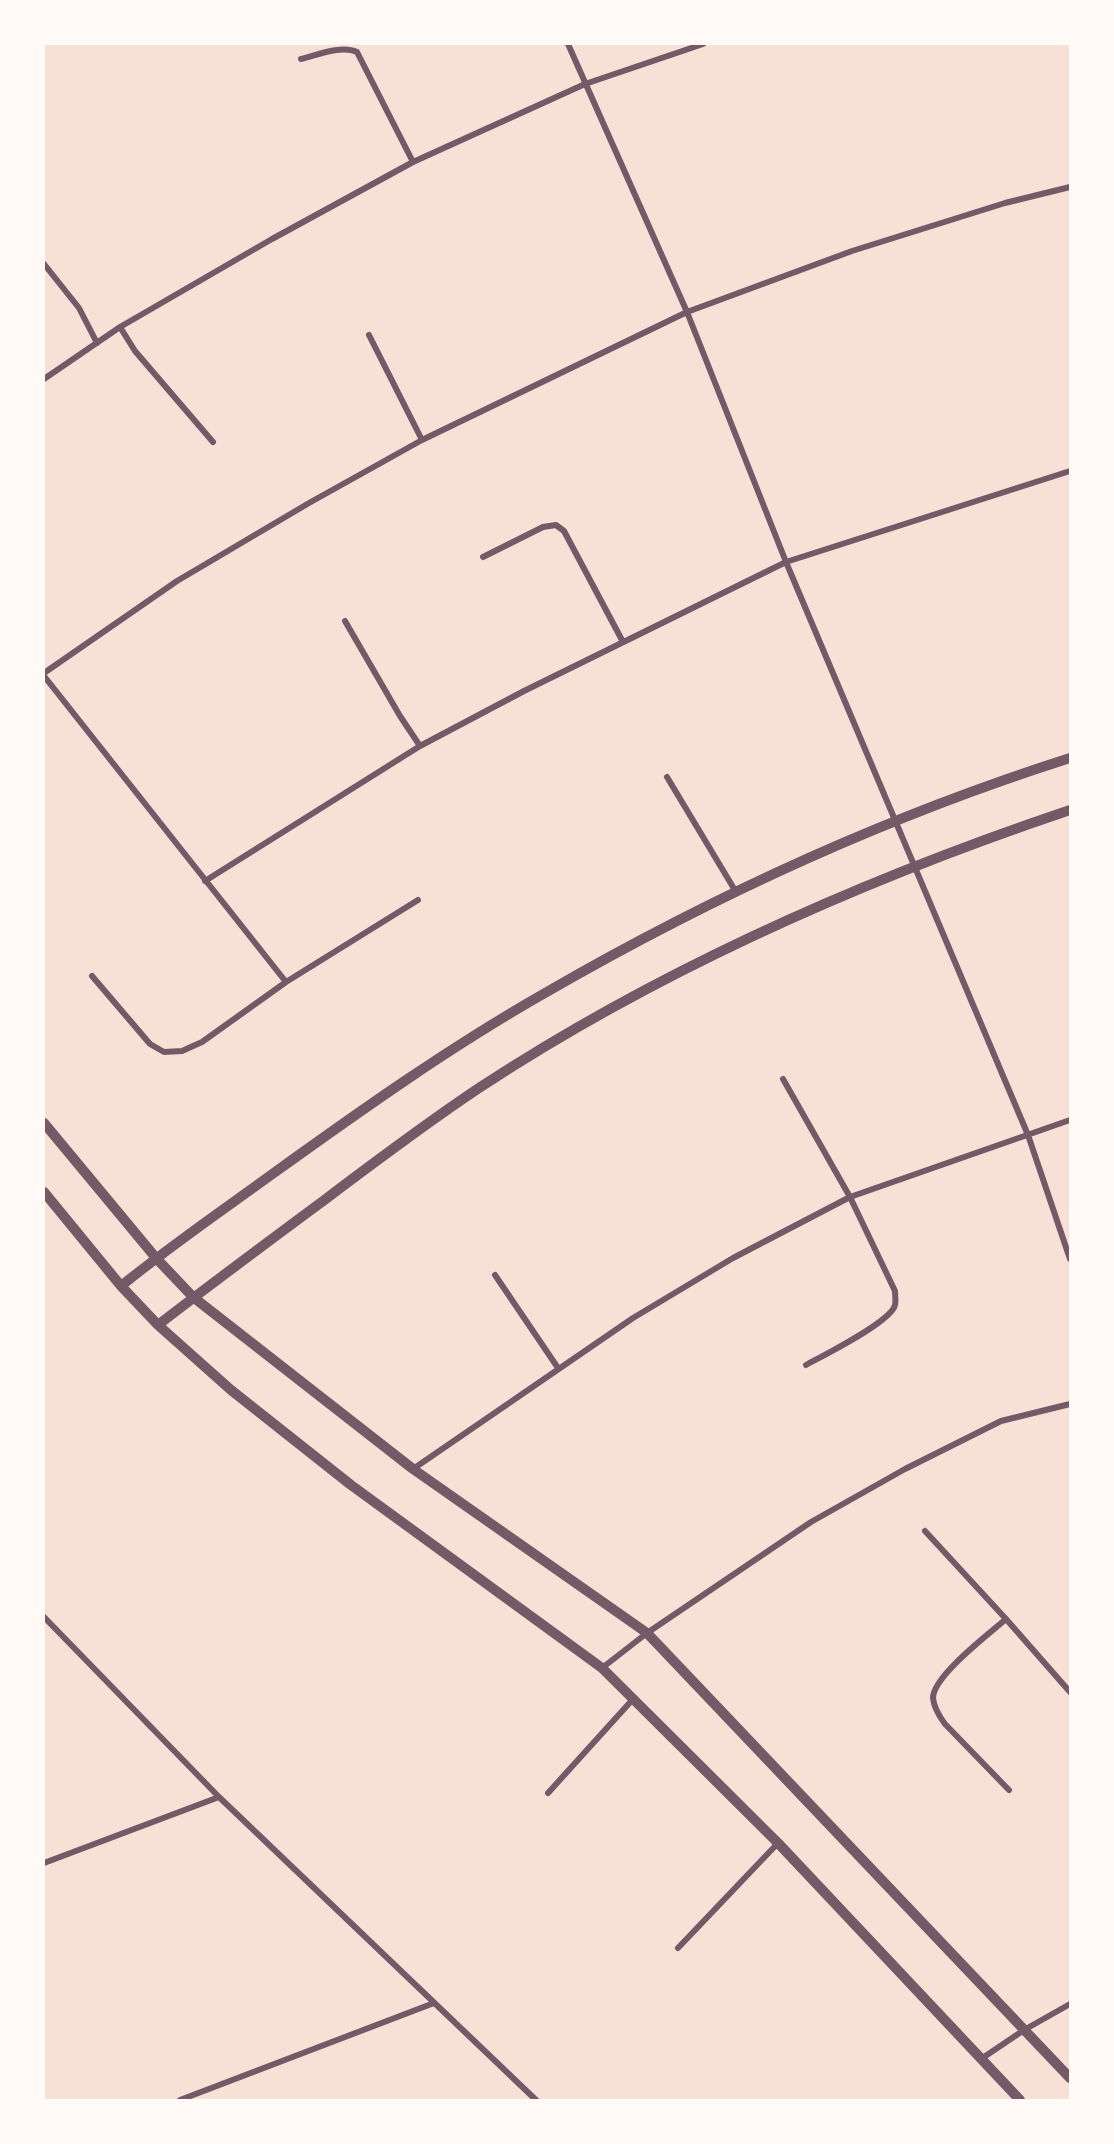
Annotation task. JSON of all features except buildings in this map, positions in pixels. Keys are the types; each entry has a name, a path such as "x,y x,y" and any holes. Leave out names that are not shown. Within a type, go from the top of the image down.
{"street":[{"path":"568,44 687,312 786,562 1028,1135 1071,1259"},
{"path":"44,379 120,327 272,239 413,162 585,84 703,44"},
{"path":"301,59 342,49 357,52 413,162"},
{"path":"286,982 44,674 177,581 309,503 422,440 687,312 852,251 1005,202 1071,187"},
{"path":"44,264 79,308 97,343"},
{"path":"120,327 135,351 213,442"},
{"path":"369,335 422,440"},
{"path":"205,881 420,746 786,562 1071,471"},
{"path":"483,557 543,527 556,525 564,531 623,642"},
{"path":"345,621 399,716 420,746"},
{"path":"121,1286 156,1258 359,1112 455,1048 545,993 736,893 895,820 1071,758"},
{"path":"667,777 736,893"},
{"path":"158,1325 400,1143 483,1086 673,975 776,925 915,867 1071,810"},
{"path":"92,976 150,1044 164,1052 183,1051 202,1042 286,982 418,900"},
{"path":"783,1079 850,1197 895,1291 895,1305 890,1315 807,1365"},
{"path":"413,1469 558,1368 686,1285 850,1197 1071,1120"},
{"path":"44,1123 156,1258 193,1297 413,1469 647,1633 1071,2078"},
{"path":"44,1192 121,1286 158,1325 231,1390 351,1485 602,1668 777,1843 1020,2100"},
{"path":"495,1275 558,1368"},
{"path":"602,1668 647,1633 811,1522 896,1474 1001,1421 1071,1404"},
{"path":"925,1531 1071,1692"},
{"path":"44,1617 219,1797 536,2100"},
{"path":"1006,1619 943,1675 933,1697 936,1711 945,1724 1009,1790"},
{"path":"1063,1684 1071,1681"},
{"path":"548,1793 634,1698"},
{"path":"44,1863 219,1797"},
{"path":"678,1948 777,1843"},
{"path":"180,2100 434,2003"},
{"path":"981,2060 1024,2030 1071,2004"}]}
